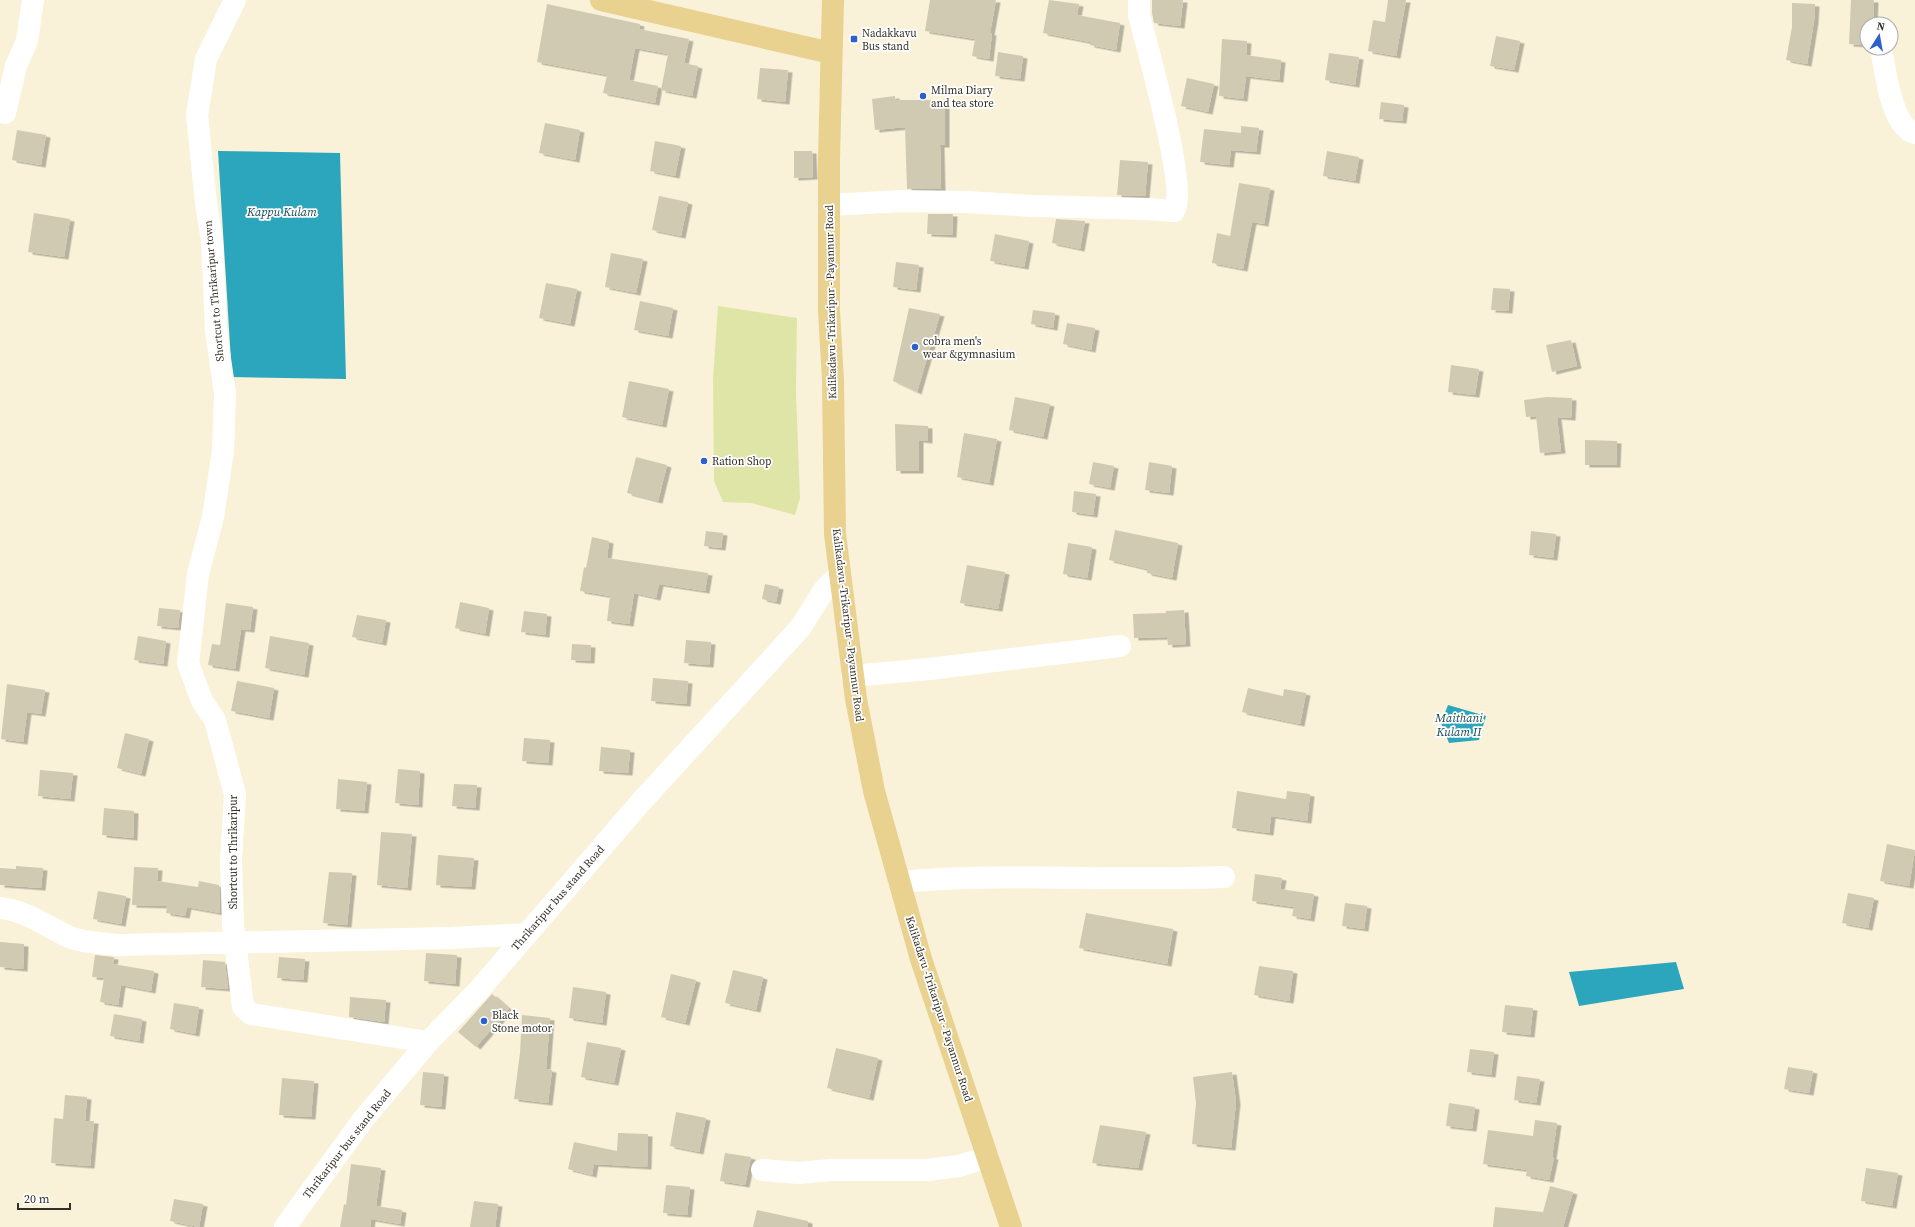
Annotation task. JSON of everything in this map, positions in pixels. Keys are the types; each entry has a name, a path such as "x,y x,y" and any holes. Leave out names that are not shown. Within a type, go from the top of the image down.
{"main road":[{"path":"601,0 831,53"},
{"name":"Kalikadavu -Trikaripur - Payannur Road","path":"833,0 834,14 831,53 829,205 829,310 833,381 834,534 852,676 874,791 921,959 1011,1227"}],"street":[{"path":"5,113 16,66 27,41 33,0"},
{"name":"Shortcut to Thrikaripur town","path":"213,517 223,451 225,393 216,331 212,241 206,203 197,115 206,59 235,0"},
{"path":"829,205 902,201 966,202 1174,211 1177,206 1177,184 1163,105 1139,15 1139,0"},
{"path":"1882,56 1894,108 1901,123 1915,133"},
{"name":"Shortcut to Thrikaripur","path":"213,517 198,574 188,663 202,701 215,720 235,794 231,860 235,942 243,1007 252,1014 428,1042"},
{"name":"Thrikaripur bus stand Road","path":"284,1227 362,1121 428,1042 478,991 640,803 801,627 824,590 839,575"},
{"path":"852,676 936,668 1120,646"},
{"path":"899,882 948,877 1161,879 1224,877"},
{"path":"0,908 20,913 70,937 85,941 118,945 451,938 527,934"},
{"path":"762,1170 800,1173 830,1170 927,1170 959,1166 988,1157"}],"green space":[{"path":"718,306 797,318 796,392 800,498 795,515 751,503 723,502 714,481 713,379"}],"water":[{"name":"Kappu Kulam","path":"218,151 340,153 346,379 232,377"},
{"name":"Maithani Kulam II","path":"1448,705 1486,716 1479,740 1449,743 1441,723"},
{"path":"1676,962 1684,989 1579,1006 1569,972"}],"building":[{"path":"930,0 996,0 990,33 992,33 989,59 972,56 975,39 925,31"},
{"path":"1049,0 1079,4 1077,15 1120,23 1116,50 1090,45 1090,42 1043,33"},
{"path":"1152,0 1183,0 1180,26 1154,23"},
{"path":"1388,0 1406,0 1396,56 1368,51 1373,20 1385,22"},
{"path":"1851,0 1874,0 1873,16 1859,16 1859,45 1849,44"},
{"path":"1792,3 1815,4 1814,21 1807,64 1786,60 1792,27"},
{"path":"547,4 640,24 639,29 689,39 684,63 698,66 692,96 661,90 668,54 635,48 629,80 658,86 655,103 603,93 607,75 537,62"},
{"path":"1496,36 1520,41 1514,70 1490,66"},
{"path":"1222,39 1247,41 1246,55 1281,60 1279,80 1246,76 1243,99 1219,96"},
{"path":"998,52 1023,56 1020,79 995,76"},
{"path":"1329,53 1359,57 1355,85 1325,80"},
{"path":"760,68 788,70 785,102 757,99"},
{"path":"1187,78 1214,84 1208,112 1181,106"},
{"path":"895,96 895,100 945,100 945,145 940,145 941,189 907,189 905,127 875,130 872,99"},
{"path":"1381,102 1404,105 1402,121 1379,119"},
{"path":"545,123 580,130 575,160 539,153"},
{"path":"1241,126 1259,128 1256,152 1231,150 1229,165 1200,162 1204,129 1241,133"},
{"path":"17,130 46,135 41,165 12,160"},
{"path":"655,141 681,146 675,176 650,171"},
{"path":"794,151 812,151 813,177 794,178"},
{"path":"1327,151 1359,157 1355,181 1323,176"},
{"path":"1120,160 1148,162 1145,196 1117,195"},
{"path":"1239,183 1270,188 1264,224 1252,222 1243,269 1212,263 1217,233 1230,236"},
{"path":"659,196 688,202 681,236 652,230"},
{"path":"34,213 70,219 64,257 28,252"},
{"path":"928,214 953,214 952,235 927,234"},
{"path":"1056,219 1085,221 1080,249 1052,243"},
{"path":"995,234 1029,241 1024,267 990,261"},
{"path":"611,253 643,259 636,293 605,287"},
{"path":"896,262 919,265 916,290 893,287"},
{"path":"546,283 577,289 570,324 539,318"},
{"path":"1493,288 1510,289 1508,311 1491,310"},
{"path":"640,301 673,308 668,336 634,330"},
{"name":"cobra men's wear &gymnasium","path":"909,308 940,314 917,392 893,381"},
{"path":"1033,310 1055,313 1053,328 1031,324"},
{"path":"1067,323 1095,328 1091,350 1063,344"},
{"path":"1571,340 1577,366 1552,372 1546,345"},
{"path":"1451,365 1479,369 1475,395 1448,392"},
{"path":"629,381 669,389 662,425 622,417"},
{"path":"1015,397 1050,404 1043,437 1009,430"},
{"path":"1547,397 1572,398 1571,418 1557,417 1561,451 1540,453 1536,416 1526,417 1524,400"},
{"path":"895,424 928,426 928,441 919,440 919,471 896,471"},
{"path":"964,433 997,439 989,483 957,477"},
{"path":"1585,440 1617,441 1616,465 1585,465"},
{"path":"636,457 667,465 658,501 627,493"},
{"path":"1093,462 1114,466 1110,488 1089,484"},
{"path":"1149,462 1172,466 1169,493 1145,490"},
{"path":"1074,491 1096,494 1093,515 1072,512"},
{"path":"1115,530 1178,543 1172,578 1147,573 1147,569 1109,560"},
{"path":"706,531 723,533 721,548 704,546"},
{"path":"1531,531 1556,534 1553,558 1529,555"},
{"path":"592,537 609,541 607,558 708,573 705,591 659,584 656,598 634,593 629,624 607,621 610,596 580,591 584,567 586,568"},
{"path":"1068,543 1092,547 1087,578 1063,574"},
{"path":"967,565 1005,572 998,609 960,603"},
{"path":"765,584 779,587 776,602 762,599"},
{"path":"460,602 489,608 485,634 455,628"},
{"path":"226,603 253,607 250,630 241,629 235,669 208,665 212,644 220,645"},
{"path":"159,608 180,610 178,628 157,626"},
{"path":"1184,610 1186,644 1168,645 1167,637 1134,638 1133,614 1166,613 1166,611"},
{"path":"524,611 547,614 545,635 521,632"},
{"path":"357,615 386,620 382,643 352,637"},
{"path":"138,636 166,641 163,664 134,660"},
{"path":"270,636 309,643 304,675 265,668"},
{"path":"686,640 711,642 709,665 684,663"},
{"path":"572,644 591,645 590,661 571,660"},
{"path":"653,678 688,681 686,704 651,701"},
{"path":"237,681 274,688 269,718 231,711"},
{"path":"7,684 45,690 41,714 27,712 23,742 1,739"},
{"path":"1248,688 1283,696 1284,689 1306,693 1300,724 1242,712"},
{"path":"125,733 149,739 141,774 117,768"},
{"path":"524,738 550,740 548,763 522,761"},
{"path":"601,747 630,750 628,773 599,771"},
{"path":"398,769 420,771 418,805 395,803"},
{"path":"40,770 73,773 70,799 38,796"},
{"path":"338,779 367,782 364,811 336,809"},
{"path":"454,784 477,785 475,808 452,806"},
{"path":"1237,791 1286,799 1287,791 1310,794 1307,821 1271,816 1269,833 1232,828"},
{"path":"104,808 134,811 133,838 102,835"},
{"path":"381,832 412,834 407,888 377,885"},
{"path":"1887,844 1915,850 1909,886 1880,881"},
{"path":"438,855 474,858 471,887 436,885"},
{"path":"16,866 43,868 41,888 0,885 0,868 16,869"},
{"path":"134,867 158,868 157,881 198,887 199,881 219,885 220,913 187,907 185,916 166,913 167,906 132,905"},
{"path":"329,872 352,873 347,925 323,923"},
{"path":"1255,874 1282,878 1280,889 1314,894 1310,919 1292,916 1294,907 1252,901"},
{"path":"98,891 126,896 121,924 93,919"},
{"path":"1848,893 1874,898 1868,928 1842,923"},
{"path":"1345,903 1367,906 1364,929 1342,926"},
{"path":"1086,913 1173,929 1167,964 1079,948"},
{"path":"0,942 24,944 23,969 0,967"},
{"path":"426,953 457,955 455,984 424,981"},
{"path":"95,955 114,957 113,964 154,971 151,991 121,985 118,1005 100,1002 104,978 92,977"},
{"path":"279,957 305,959 303,980 277,978"},
{"path":"203,960 225,962 228,989 201,987"},
{"path":"1259,966 1293,971 1289,1001 1254,995"},
{"path":"733,970 763,977 756,1010 725,1003"},
{"path":"671,974 696,980 685,1023 661,1017"},
{"path":"573,987 606,992 602,1023 569,1018"},
{"name":"Black Stone motor","path":"492,994 509,1009 476,1047 458,1032"},
{"path":"350,997 386,1000 384,1022 349,1017"},
{"path":"174,1003 199,1007 195,1034 170,1029"},
{"path":"1505,1005 1533,1008 1530,1035 1502,1032"},
{"path":"114,1014 142,1019 139,1041 110,1036"},
{"path":"522,1015 550,1018 546,1069 552,1070 548,1103 514,1099 520,1053"},
{"path":"587,1042 621,1048 614,1083 581,1077"},
{"path":"836,1048 878,1058 869,1098 827,1088"},
{"path":"1470,1049 1494,1052 1491,1075 1467,1072"},
{"path":"1788,1067 1813,1071 1809,1093 1784,1089"},
{"path":"423,1072 444,1074 441,1107 420,1105"},
{"path":"1232,1072 1236,1102 1231,1148 1192,1144 1196,1103 1193,1077"},
{"path":"1517,1076 1540,1079 1536,1103 1514,1100"},
{"path":"282,1078 314,1081 311,1117 279,1115"},
{"path":"65,1095 87,1097 85,1121 94,1121 90,1166 51,1163 54,1118 63,1119"},
{"path":"1449,1103 1475,1107 1472,1129 1446,1126"},
{"path":"676,1112 706,1118 699,1152 670,1146"},
{"path":"1535,1120 1557,1123 1552,1157 1554,1157 1549,1180 1526,1176 1527,1170 1483,1164 1488,1130 1533,1136"},
{"path":"1100,1125 1146,1132 1138,1168 1092,1163"},
{"path":"618,1133 648,1134 647,1167 594,1164 592,1175 568,1169 574,1142 617,1151"},
{"path":"725,1153 751,1157 745,1185 720,1181"},
{"path":"351,1164 381,1168 376,1206 402,1210 400,1224 371,1219 370,1227 340,1227 344,1204 346,1205"},
{"path":"1866,1168 1898,1173 1892,1206 1861,1201"},
{"path":"666,1185 690,1187 687,1215 663,1213"},
{"path":"1550,1186 1573,1192 1563,1227 1493,1227 1495,1207 1543,1212"},
{"path":"174,1199 203,1204 199,1227 170,1221"},
{"path":"474,1201 498,1204 495,1227 470,1227"},
{"path":"757,1210 808,1221 808,1227 753,1227"}],"place":[{"name":"Nadakkavu Bus stand","path":"854,39"},
{"name":"Milma Diary and tea store","path":"923,96"},
{"name":"cobra men's wear &gymnasium","path":"915,347"},
{"name":"Ration Shop","path":"704,461"},
{"name":"Black Stone motor","path":"484,1021"}]}
